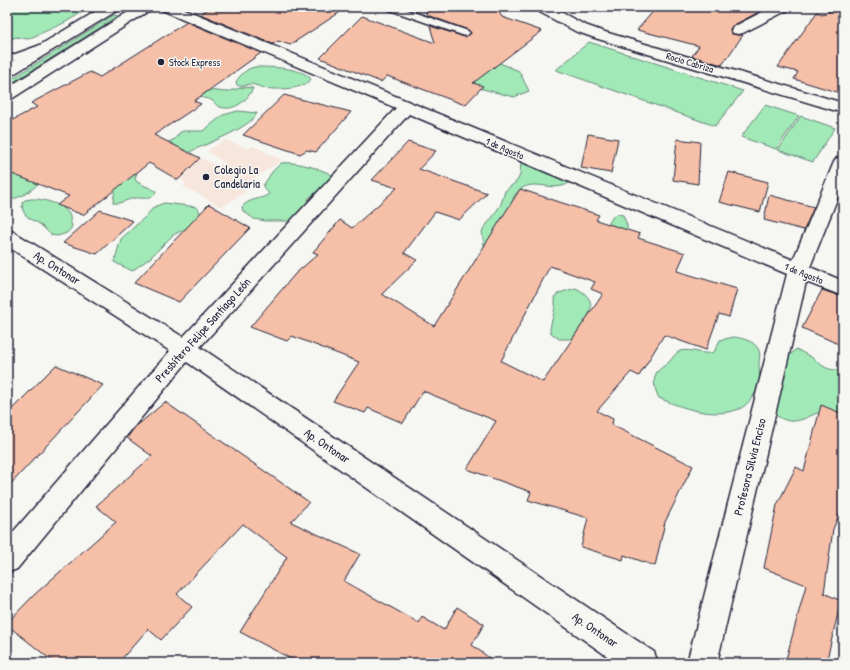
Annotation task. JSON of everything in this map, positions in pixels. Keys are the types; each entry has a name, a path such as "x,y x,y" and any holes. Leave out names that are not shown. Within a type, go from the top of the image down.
{"street":[{"path":"7,95 145,7"},
{"name":"1 de Agosto","path":"167,7 843,289"},
{"name":"Rocio Cabriza","path":"541,7 580,28 600,35 843,108"},
{"path":"738,30 783,7"},
{"path":"7,72 109,9"},
{"name":"Presbítero Felipe Santiago León","path":"7,560 185,349 406,107"},
{"name":"Profesora Silvia Enciso","path":"702,663 798,271 843,162"},
{"name":"Ap. Ontonar","path":"7,237 185,349 644,663"}],"lane":[{"path":"86,7 109,9"},
{"path":"390,7 464,33"},
{"path":"7,60 53,44"}],"shaded area":[{"path":"225,140 249,149 253,146 282,160 247,183 241,188 246,191 222,207 183,186 187,183 165,171 192,154 217,166 224,163 207,151"}],"green space":[{"path":"7,7 91,7 64,23 28,39 16,37 7,41"},
{"path":"114,15 118,16 7,86 7,82"},
{"path":"589,42 743,91 715,126 556,70"},
{"path":"495,61 519,71 529,91 514,97 467,85"},
{"path":"255,67 293,70 307,75 311,79 308,83 303,85 282,89 269,89 252,84 243,86 237,85 236,82 241,75 249,69"},
{"path":"244,87 253,88 244,101 230,108 219,107 213,101 201,97 209,90 225,92"},
{"path":"765,105 799,116 776,149 741,137"},
{"path":"238,111 257,113 246,125 226,136 188,153 162,145 175,139 179,133 183,131 203,131 223,115"},
{"path":"801,116 835,128 813,162 778,150"},
{"path":"524,159 569,180 569,183 554,187 533,185 526,186 519,190 513,198 517,205 485,252 482,232 483,229 501,204 505,191 517,181 520,175 521,161"},
{"path":"281,163 296,163 312,167 327,172 340,179 329,190 311,196 307,201 310,203 295,221 266,221 254,219 243,211 242,207 248,202 269,194 263,186 272,172"},
{"path":"7,170 47,175 34,188 24,195 13,199 7,199"},
{"path":"137,172 135,179 137,182 156,191 153,197 134,198 113,203 115,188"},
{"path":"25,200 42,200 62,207 70,216 70,222 72,225 70,231 59,236 55,236 29,218 23,211 22,203"},
{"path":"164,203 197,207 201,214 193,225 173,235 150,258 132,271 114,262 121,239 154,207"},
{"path":"614,215 623,215 627,225 627,232 604,230"},
{"path":"576,288 585,294 589,300 591,306 590,312 572,339 559,339 550,332 555,305 554,297 559,293"},
{"path":"734,337 751,342 758,348 760,353 759,385 746,405 729,412 708,413 688,409 659,398 656,392 655,375 677,353 684,350 706,353 714,352 720,340"},
{"path":"796,349 829,369 843,370 843,425 832,423 817,413 796,421 786,420 766,409 776,370"}],"building":[{"path":"211,7 348,7 290,45 278,41 273,44 200,14"},
{"path":"425,7 496,7 502,17 542,31 473,83 483,86 465,105 387,76 381,82 320,58 362,16 435,43 430,26 465,37 471,33 468,30 427,15"},
{"path":"657,7 761,7 757,13 732,26 730,29 732,34 743,35 722,65 692,56 699,46 637,30"},
{"path":"843,7 843,94 794,79 798,72 778,67 817,12 822,14"},
{"path":"187,22 261,53 194,101 201,104 154,135 200,158 178,180 149,163 83,215 57,205 69,196 7,172 7,123 37,107 31,103 90,72 100,77"},
{"path":"284,95 351,112 316,152 307,150 300,154 243,135"},
{"path":"588,134 618,139 611,173 581,168"},
{"path":"677,139 700,142 698,184 673,180"},
{"path":"408,142 436,151 419,169 487,193 459,220 435,212 404,253 417,260 382,294 434,326 520,189 599,215 596,220 640,234 638,238 685,253 677,271 737,289 729,317 719,314 706,350 664,335 639,376 631,372 597,411 613,419 612,425 693,466 665,522 655,566 624,555 623,560 581,547 588,518 528,500 531,492 467,469 496,421 423,391 403,423 368,408 365,413 333,401 359,362 292,336 287,341 250,327 295,274 318,254 313,252 340,220 352,228 397,188 372,180","holes":["550,266 595,282 591,289 603,294 543,382 501,361"]},
{"path":"729,172 768,182 760,212 719,202"},
{"path":"769,195 814,207 804,230 764,220"},
{"path":"209,204 250,228 179,302 134,283"},
{"path":"100,210 133,221 97,254 63,243"},
{"path":"822,290 843,297 843,346 802,328"},
{"path":"56,365 103,385 7,488 7,414"},
{"path":"165,402 309,502 291,522 360,554 344,581 419,623 422,617 444,630 457,607 484,624 472,645 496,663 299,663 240,632 287,557 243,524 177,594 192,607 161,640 148,629 118,663 55,663 7,625 7,623 34,595 116,522 96,506 152,456 127,438 134,428"},
{"path":"821,405 843,414 843,506 833,529 824,593 841,601 826,663 785,663 806,585 764,568 777,505 796,467 804,471"}],"place":[{"name":"Stock Express","path":"161,62"},
{"name":"Colegio La Candelaria","path":"206,177"}]}
